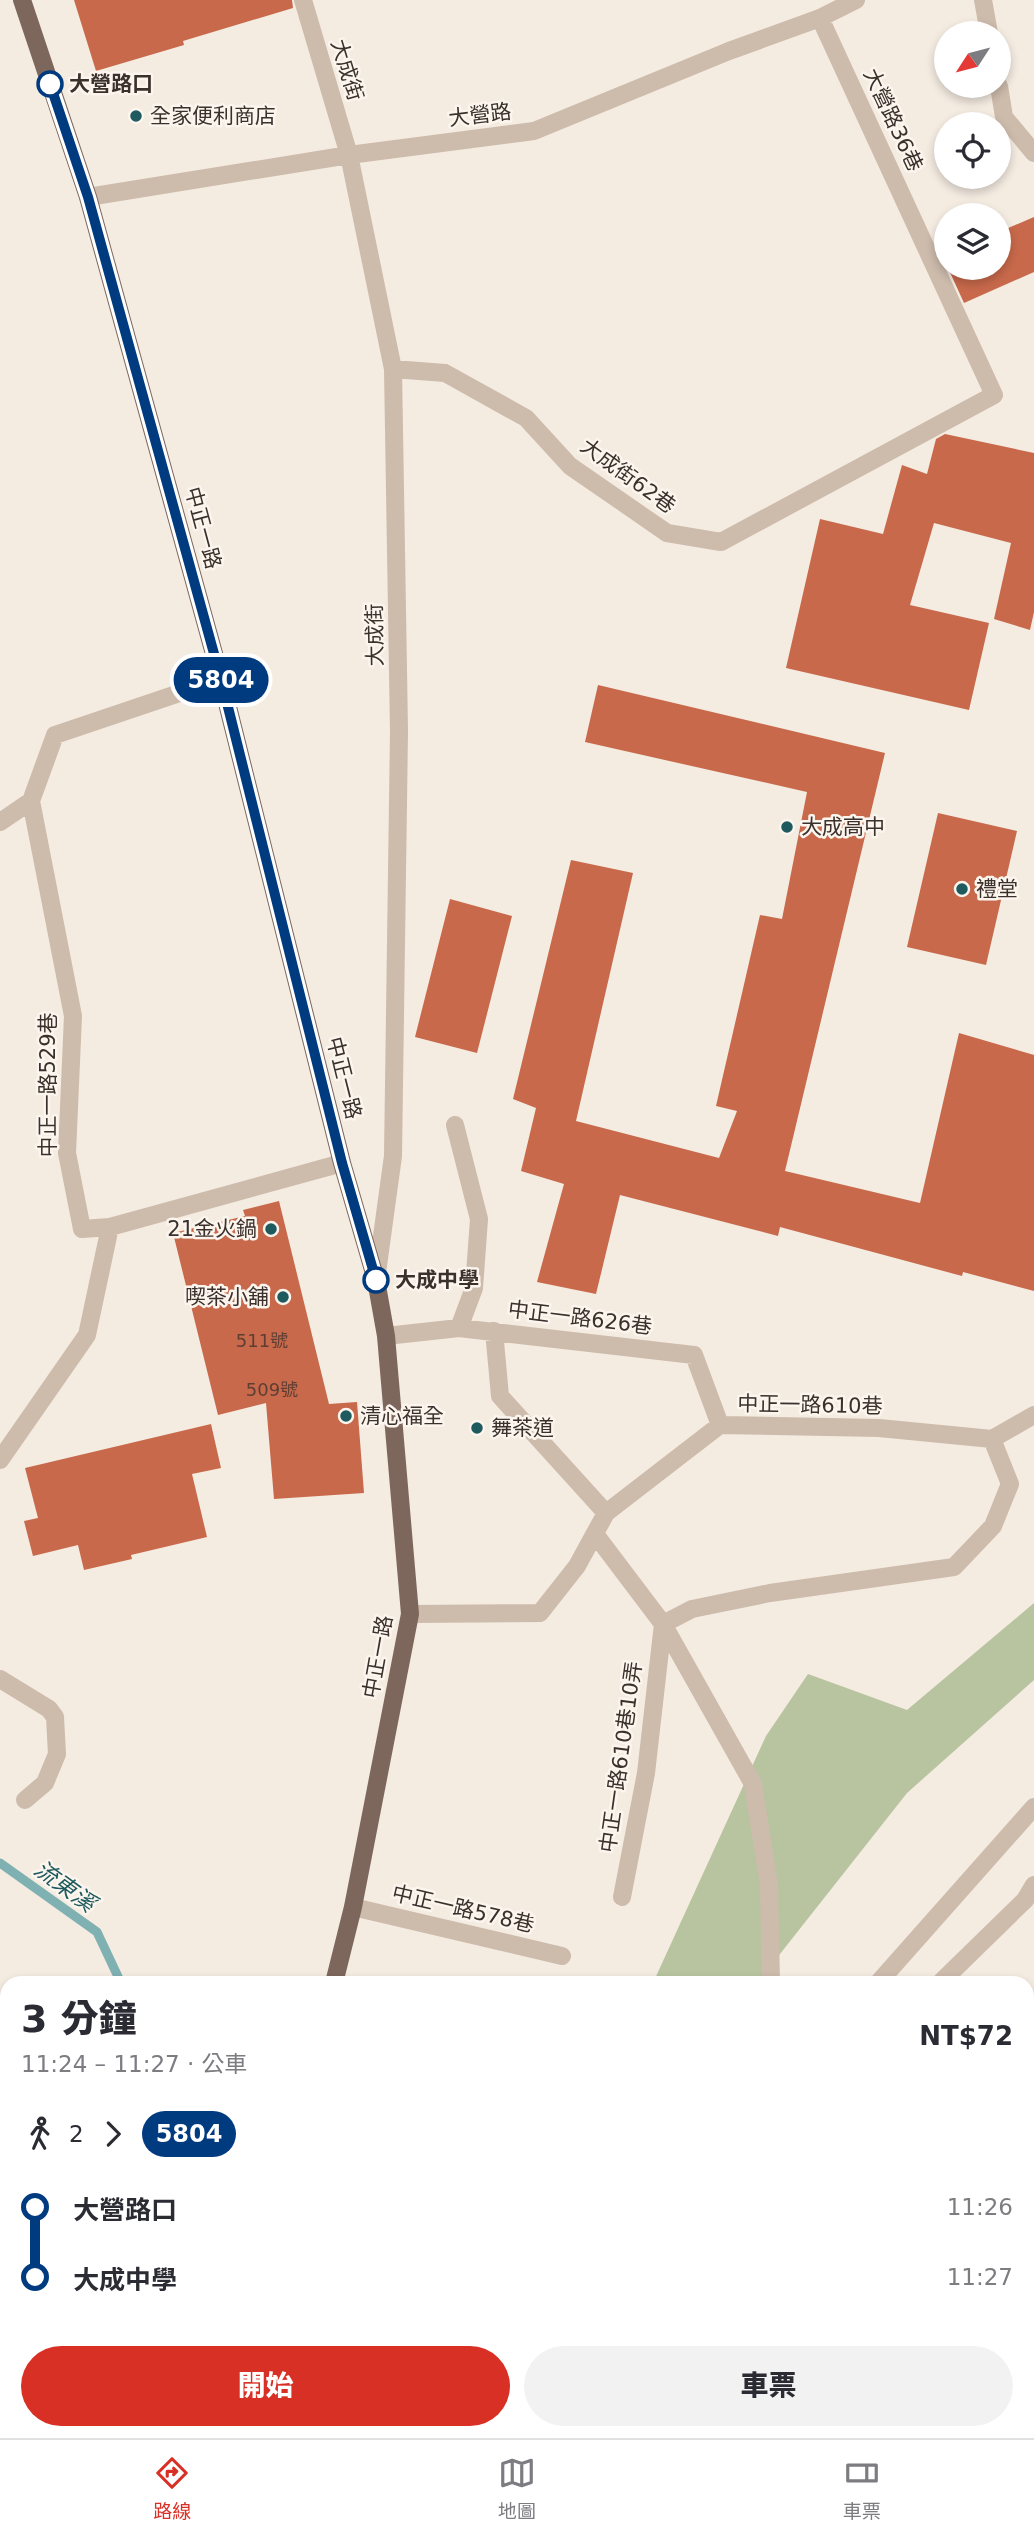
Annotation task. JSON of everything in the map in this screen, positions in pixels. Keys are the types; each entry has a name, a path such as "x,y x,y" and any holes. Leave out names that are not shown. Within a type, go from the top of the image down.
{"main road":[{"name":"中正一路","path":"22,0 88,197 221,679 342,1163 376,1280 386,1336 410,1614 353,1907 336,1976"}],"street":[{"name":"大成街","path":"303,0 349,155 393,369 399,731 393,1156 376,1280"},
{"path":"983,0 987,21"},
{"name":"大營路","path":"88,197 349,155 534,131 729,51 820,18 853,1"},
{"name":"大營路36巷","path":"820,18 994,395"},
{"path":"1001,98 1004,117 1034,153"},
{"name":"大成街62巷","path":"393,369 445,373 526,418 570,466 667,533 721,542 994,395"},
{"path":"0,822 32,801 55,735 221,679"},
{"name":"中正一路529巷","path":"32,801 73,1016 67,1153 82,1229 110,1227 342,1163"},
{"path":"455,1125 479,1219 474,1288 459,1328"},
{"path":"0,1460 87,1335 110,1227"},
{"name":"中正一路626巷","path":"386,1336 459,1328 694,1355 720,1425"},
{"path":"494,1331 500,1396 606,1513"},
{"path":"663,1624 692,1609 770,1593 954,1567 993,1526 1010,1484 992,1439 1034,1415"},
{"name":"中正一路610巷","path":"410,1614 540,1614 577,1566 606,1513 720,1425 880,1429 992,1439"},
{"path":"595,1534 663,1624 753,1784 769,1885 771,1976"},
{"name":"中正一路610巷10弄","path":"622,1897 646,1773 663,1624"},
{"path":"0,1679 49,1709 55,1717 58,1754 45,1783 25,1800"},
{"path":"884,1976 1034,1807"},
{"path":"947,1976 1025,1900 1034,1885"},
{"name":"中正一路578巷","path":"353,1907 562,1956"}],"green space":[{"path":"1034,1603 1034,1680 907,1793 763,1976 656,1976 766,1736 808,1674 907,1710"}],"building":[{"path":"74,0 292,0 293,8 96,71"},
{"path":"1034,217 1034,272 964,303 953,280 1011,280 1011,227"},
{"path":"945,434 1034,453 1034,612 1030,630 994,619 1011,543 934,523 910,605 989,623 969,710 786,668 820,519 883,534 902,465 927,474 936,439"},
{"path":"598,685 885,753 785,1171 920,1203 959,1033 1034,1055 1034,1291 963,1272 962,1276 780,1227 778,1236 620,1195 596,1294 537,1282 564,1184 521,1171 536,1108 513,1099 571,860 633,873 576,1121 719,1158 737,1111 716,1106 760,915 782,919 807,792 585,742"},
{"name":"禮堂","path":"938,813 1017,831 986,965 907,947"},
{"path":"450,899 512,916 477,1053 415,1037"},
{"path":"279,1201 329,1404 357,1402 364,1493 274,1499 266,1403 218,1415 173,1233 245,1216 243,1210"},
{"path":"211,1424 221,1468 192,1474 207,1537 131,1555 132,1559 84,1570 78,1545 33,1556 24,1521 38,1518 25,1468"}],"waterway":[{"name":"流東溪","path":"0,1863 97,1932 118,1976"}],"bus line":[{"name":"5804","path":"50,84 88,197 221,679 342,1163 376,1280"}],"place":[{"name":"大營路口","path":"50,84"},
{"name":"全家便利商店","path":"136,116"},
{"name":"大成高中","path":"787,827"},
{"name":"禮堂","path":"962,889"},
{"name":"21金火鍋","path":"271,1229"},
{"name":"大成中學","path":"376,1280"},
{"name":"喫茶小舖","path":"283,1297"},
{"name":"清心福全","path":"346,1416"},
{"name":"舞茶道","path":"477,1428"}]}
